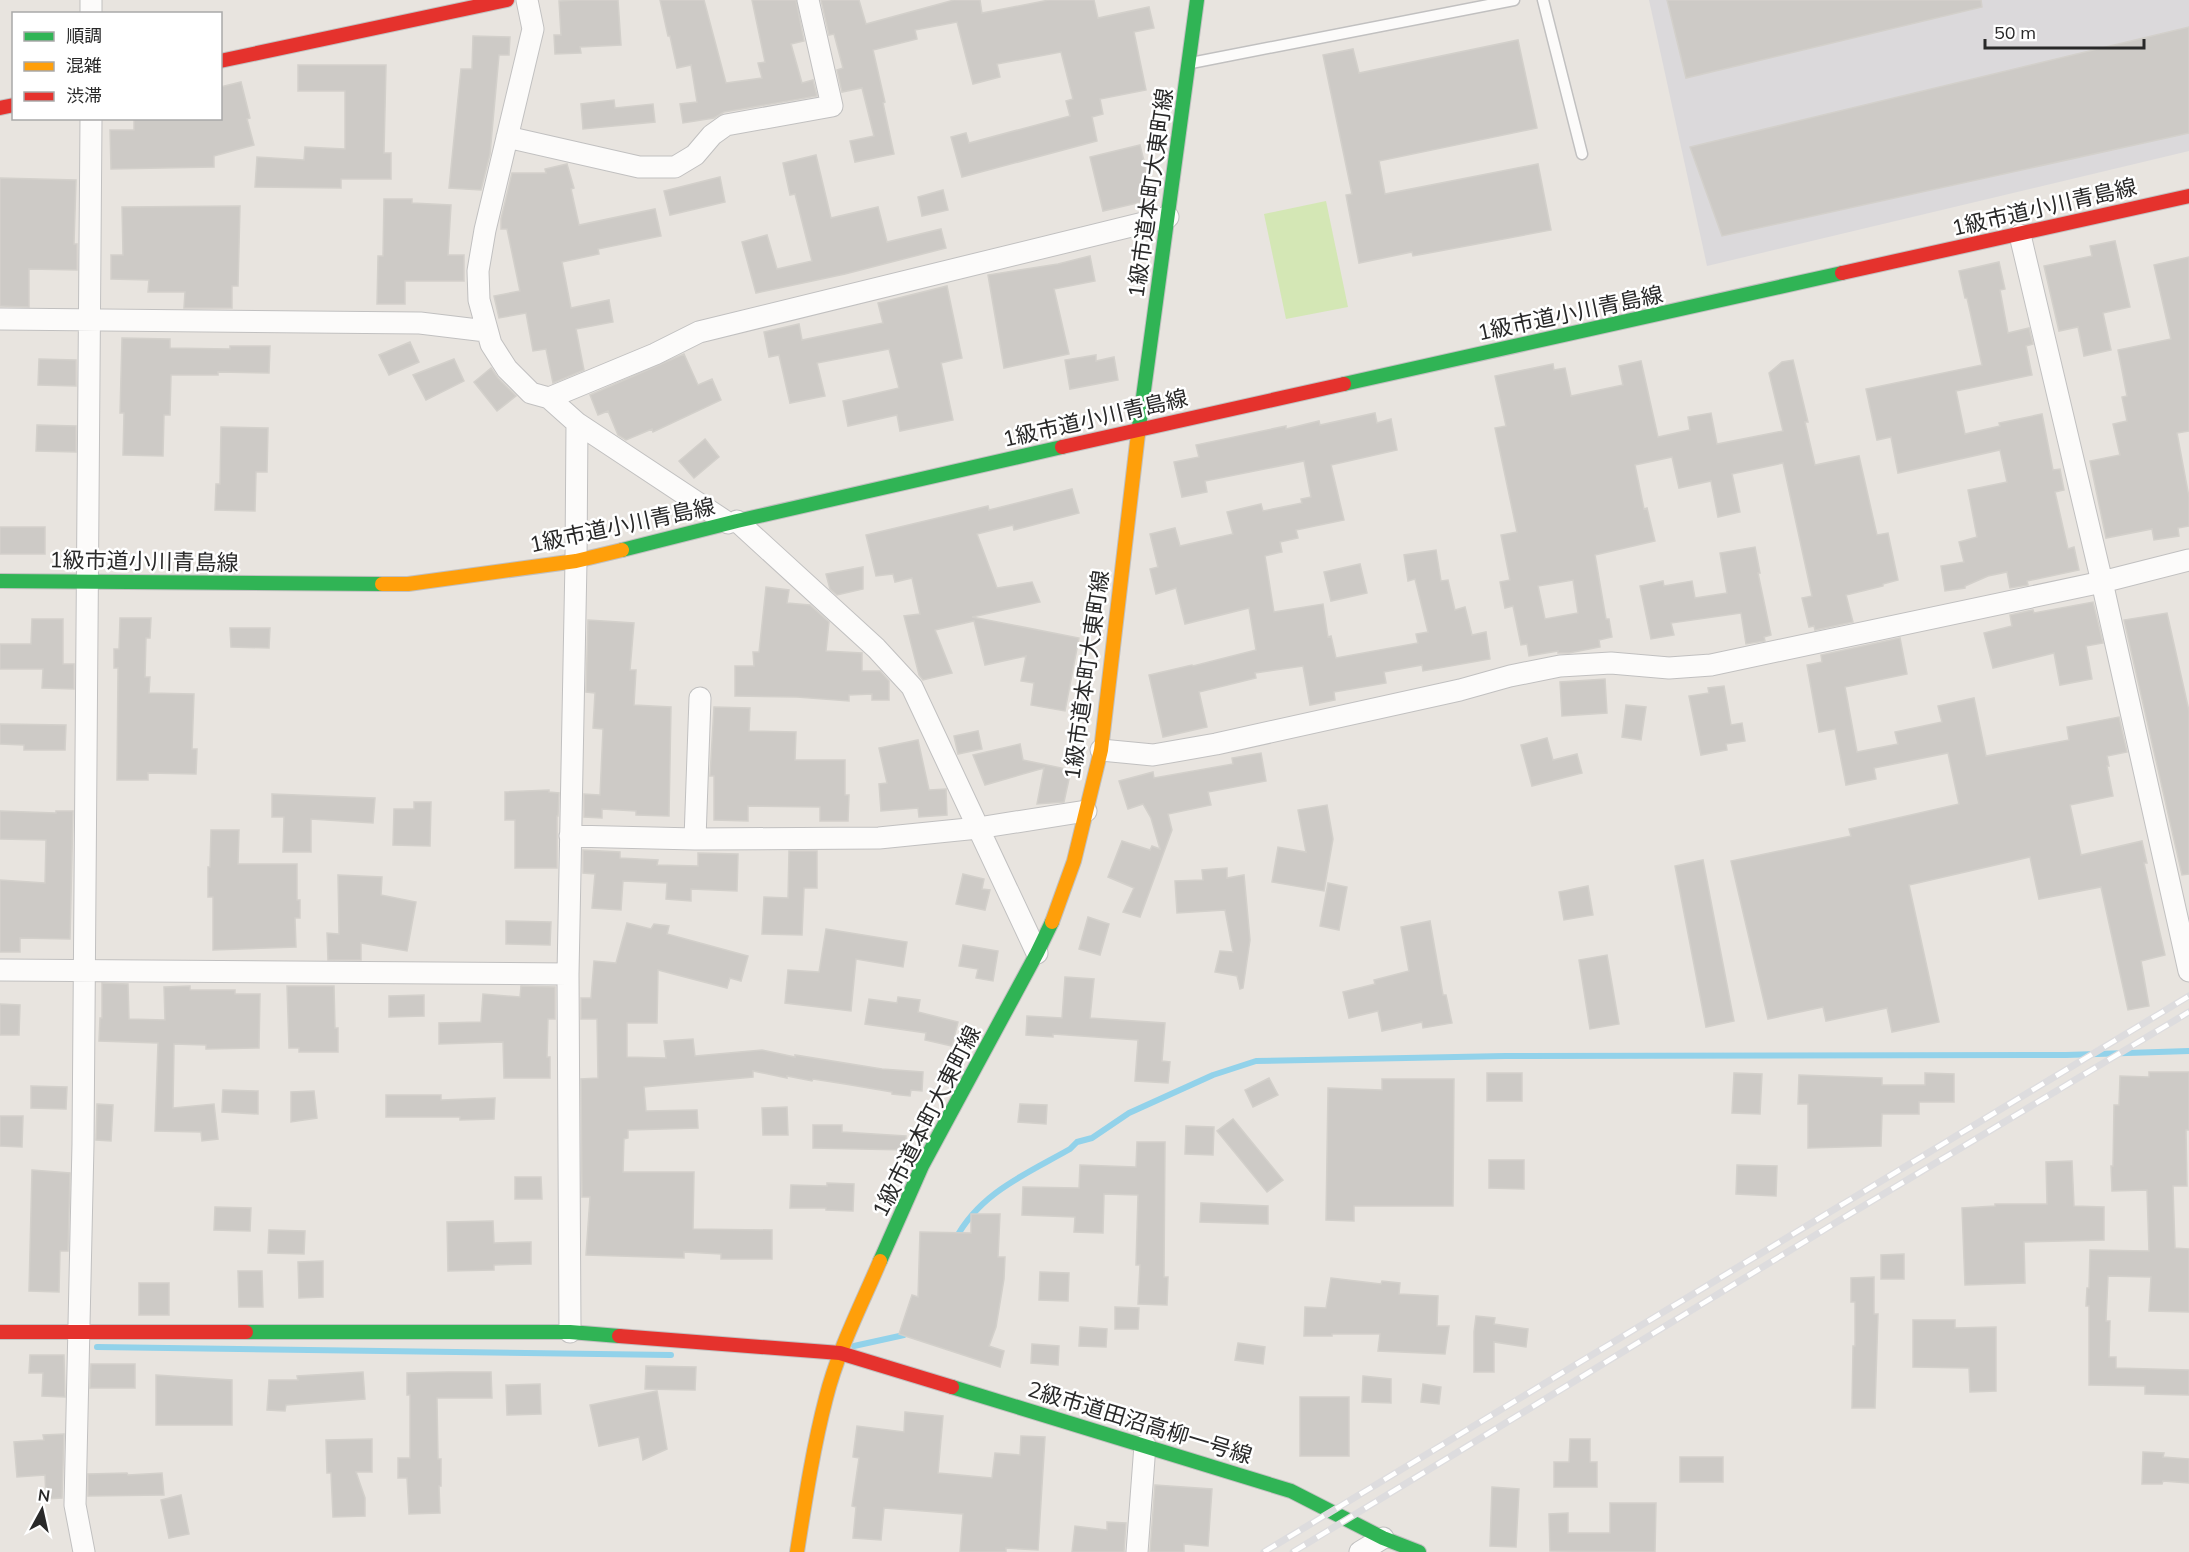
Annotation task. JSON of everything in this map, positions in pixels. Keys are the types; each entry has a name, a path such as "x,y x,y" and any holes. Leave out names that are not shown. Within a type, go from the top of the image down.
{"street":[{"path":"222,61 507,0"},
{"path":"527,0 533,29 485,230 478,271 478,300 491,344 507,369 531,393 549,399 577,423 732,522 876,648 912,687 1037,953"},
{"path":"507,137 639,167 675,167 695,155 712,135 726,125 832,106 808,0"},
{"name":"1級市道本町大東町線","path":"797,1552 826,1397 840,1353 922,1166 1037,953 1054,917 1074,861 1101,750 1138,430 1197,0"},
{"path":"84,1552 75,1505 83,1144 91,120"},
{"name":"1級市道小川青島線","path":"0,581 408,584 576,561 732,522 1138,430 2189,196"},
{"path":"549,399 655,354 699,332 1168,217"},
{"path":"2020,235 2102,582 2189,971"},
{"path":"0,319 420,323 486,331"},
{"path":"570,1332 568,974 577,423"},
{"path":"1101,750 1153,755 1216,744 1560,666 1611,663 1669,668 1711,665 2102,582 2189,560"},
{"path":"696,839 700,698"},
{"path":"570,836 696,839 879,838 978,828 1086,811"},
{"path":"0,970 568,974"},
{"name":"2級市道田沼高柳一号線","path":"0,1332 570,1332 840,1353 1291,1491 1383,1539 1419,1552"},
{"path":"1137,1552 1145,1445"},
{"path":"1360,1552 1383,1539"}],"lane":[{"path":"1190,63 1514,0"},
{"path":"1543,0 1582,154"}],"shaded area":[{"path":"1649,0 2189,0 2189,151 1707,266"}],"green space":[{"path":"1326,201 1348,307 1286,319 1264,214"}],"building":[{"path":"618,0 621,45 580,47 581,53 555,54 554,35 561,35 559,1"},
{"path":"660,0 704,0 726,83 762,78 758,63 765,62 752,0 796,0 804,41 791,44 802,83 813,80 817,96 724,112 714,118 683,123 680,104 697,102 691,65 677,68"},
{"path":"821,0 859,0 866,24 954,0 980,0 982,13 1049,0 1094,0 1098,18 1149,7 1154,28 1134,32 1146,90 1100,99 1103,114 1092,117 1097,141 962,177 951,137 966,133 969,143 1070,116 1066,101 1073,99 1061,52 997,64 1000,77 973,84 957,22 915,30 917,39 873,50 894,154 855,162 850,141 874,136 862,88 842,92 837,70 843,68 834,34 829,35"},
{"path":"1667,0 1981,0 1982,7 1686,78"},
{"path":"2189,27 2189,133 1722,236 1690,147"},
{"path":"473,36 510,37 509,55 499,55 490,154 481,190 449,188 461,69 472,69"},
{"path":"1518,40 1537,128 1379,161 1385,194 1538,164 1551,230 1413,256 1412,252 1359,263 1346,195 1352,194 1323,55 1353,49 1359,73"},
{"path":"298,65 386,65 384,153 391,153 391,179 341,179 341,188 255,187 257,157 304,160 305,147 345,149 345,91 298,91"},
{"path":"241,82 254,145 214,156 214,167 111,169 110,130 134,130 134,120 222,120 222,87"},
{"path":"614,100 615,108 653,104 655,122 583,129 581,104"},
{"path":"1140,145 1147,173 1142,202 1103,211 1090,157"},
{"path":"816,155 831,218 878,207 887,242 941,229 946,248 845,274 756,293 742,242 767,235 777,269 812,261 795,194 790,195 783,163"},
{"path":"567,164 574,188 571,189 579,225 655,209 661,236 598,249 599,254 562,262 571,308 609,300 613,322 576,329 584,370 553,383 546,349 533,351 526,313 499,318 494,296 520,291 507,229 501,229 501,219 512,173 546,173 545,169"},
{"path":"720,177 725,202 670,215 664,191"},
{"path":"0,178 76,180 74,244 77,244 77,270 29,269 29,307 0,306"},
{"path":"943,190 948,210 922,216 918,197"},
{"path":"384,199 412,199 412,203 451,205 448,255 464,255 464,281 405,281 405,304 377,304 378,256 383,256"},
{"path":"240,206 238,286 232,286 232,308 184,308 185,292 148,292 149,280 111,279 111,255 123,255 122,207"},
{"path":"2115,241 2130,307 2103,313 2111,350 2084,356 2078,327 2059,331 2044,266 2092,256 2090,246"},
{"path":"1090,256 1095,281 1054,289 1069,354 1004,368 988,275 1058,264"},
{"path":"2189,257 2189,431 2177,433 2189,497 2189,526 2178,528 2179,536 2154,540 2152,529 2106,538 2090,461 2120,455 2113,424 2127,421 2122,397 2127,396 2118,350 2171,339 2154,265"},
{"path":"1999,262 2005,289 2000,290 2008,333 2029,328 2033,344 2026,346 2032,375 1956,391 1965,434 2000,426 1999,423 2042,414 2053,470 2060,469 2064,490 2055,492 2068,549 2074,547 2079,570 2027,581 2028,585 2010,588 2007,572 1988,576 1965,588 1945,591 1941,566 1964,562 1959,542 1977,537 1968,490 2007,482 2000,450 1898,473 1891,437 1877,440 1866,389 1982,365 1959,271"},
{"path":"947,286 962,358 941,363 953,420 900,431 897,415 848,426 843,401 899,388 889,349 817,363 825,396 790,403 779,355 769,357 764,332 799,324 802,340 883,323 878,303"},
{"path":"122,338 170,339 170,348 230,349 230,346 270,346 269,373 218,372 218,375 171,375 170,415 164,415 163,456 123,455 124,413 120,413"},
{"path":"410,342 419,362 389,375 379,355"},
{"path":"684,354 698,385 712,379 721,400 653,432 652,429 626,440 618,435 608,411 598,415 590,395"},
{"path":"1096,355 1096,361 1114,357 1118,380 1070,389 1065,360"},
{"path":"39,359 76,360 76,386 38,385"},
{"path":"454,359 464,381 426,400 413,375"},
{"path":"1793,360 1808,422 1805,422 1815,465 1859,456 1877,535 1888,533 1898,580 1846,595 1853,622 1815,630 1814,626 1809,627 1802,598 1812,596 1783,463 1732,474 1740,512 1718,517 1711,481 1679,488 1672,457 1635,465 1644,509 1647,508 1655,541 1595,555 1606,619 1609,619 1612,637 1599,640 1600,647 1569,653 1558,653 1558,651 1529,656 1527,644 1521,645 1513,606 1505,608 1500,582 1510,580 1501,535 1517,532 1495,428 1506,426 1495,376 1553,364 1554,370 1565,368 1571,396 1623,385 1619,366 1641,361 1658,437 1690,430 1688,417 1711,413 1717,444 1783,431 1769,373 1782,362","holes":["1573,580 1578,613 1545,619 1538,586"]},
{"path":"491,368 516,396 497,411 474,382"},
{"path":"1375,413 1377,423 1391,419 1397,450 1331,465 1344,520 1296,530 1298,538 1280,542 1282,552 1265,556 1274,612 1323,604 1328,637 1331,636 1336,658 1418,643 1416,634 1428,632 1415,579 1408,581 1404,555 1436,550 1441,581 1448,580 1455,610 1465,607 1472,635 1486,632 1490,659 1423,671 1422,665 1384,672 1386,683 1334,692 1335,700 1310,705 1303,666 1255,673 1256,678 1199,692 1207,727 1163,737 1149,675 1256,650 1249,608 1185,624 1176,588 1156,594 1150,569 1158,567 1150,534 1175,528 1180,546 1233,534 1227,512 1261,504 1263,511 1302,503 1301,499 1311,497 1304,461 1205,481 1207,492 1182,497 1174,462 1199,457 1196,445 1286,426 1286,429 1319,421 1320,425"},
{"path":"37,425 76,426 76,452 36,451"},
{"path":"221,427 268,428 267,472 256,472 255,511 215,510 216,484 220,484"},
{"path":"705,439 719,457 694,478 679,461"},
{"path":"1072,489 1079,513 1014,530 1013,525 977,534 997,588 1032,582 1040,602 972,617 1079,638 1065,711 1031,705 1034,683 1021,681 1026,656 985,665 974,621 935,630 952,673 923,680 919,675 904,616 920,614 912,578 895,582 893,574 876,576 866,535 988,506 989,510"},
{"path":"0,527 45,527 45,554 0,554"},
{"path":"1755,547 1771,635 1764,637 1765,641 1746,644 1741,613 1671,623 1674,635 1651,639 1640,586 1663,581 1664,586 1692,581 1695,598 1727,593 1720,553"},
{"path":"1360,564 1367,593 1331,601 1324,572"},
{"path":"863,567 863,589 837,595 830,589 826,574"},
{"path":"766,587 789,590 787,603 810,605 829,622 826,651 862,653 862,671 880,671 889,681 889,700 872,700 872,694 849,695 849,701 735,696 735,666 754,666 753,652 759,652"},
{"path":"2093,602 2103,643 2086,646 2092,679 2060,685 2054,653 1993,668 1984,633 2012,626 2010,615"},
{"path":"2167,613 2189,711 2189,874 2182,875 2124,620"},
{"path":"120,618 151,618 150,638 146,638 145,677 150,677 149,693 194,694 192,749 197,749 196,774 148,773 148,780 117,780 118,668 114,668 114,649 119,649"},
{"path":"32,619 63,619 63,664 74,664 74,689 42,688 43,669 0,669 0,644 31,644"},
{"path":"588,620 634,623 630,670 636,670 634,705 671,707 669,816 636,815 636,811 602,809 602,818 584,817 584,794 600,795 603,729 593,728 595,693 586,692"},
{"path":"230,628 270,628 269,648 231,647"},
{"path":"1900,638 1907,674 1845,687 1857,752 1898,744 1895,732 1942,722 1938,706 1974,698 1986,756 2069,740 2067,727 2119,717 2127,752 2107,756 2113,796 2070,805 2081,855 2142,841 2147,863 2144,863 2165,955 2141,961 2149,1006 2128,1010 2101,887 2039,899 2030,857 1909,885 1939,1022 1892,1032 1887,1008 1826,1021 1823,1007 1768,1019 1731,861 1851,836 1849,829 1959,804 1948,753 1874,768 1876,779 1846,785 1835,729 1819,732 1807,665 1822,662 1821,655"},
{"path":"1605,679 1607,713 1562,716 1560,682"},
{"path":"1724,686 1731,725 1742,723 1745,741 1726,744 1727,750 1701,755 1689,696 1709,693 1708,688"},
{"path":"1626,705 1646,707 1641,740 1622,737"},
{"path":"714,707 750,708 749,731 796,732 795,760 845,760 845,795 849,795 848,821 820,821 820,807 748,806 748,821 714,820 714,776 710,776"},
{"path":"0,724 66,725 65,750 24,750 24,745 0,744"},
{"path":"978,731 982,749 958,754 954,736"},
{"path":"1547,738 1553,760 1577,754 1582,773 1532,786 1521,745"},
{"path":"918,740 929,790 946,789 947,815 919,817 918,808 881,811 879,784 887,783 879,748"},
{"path":"1020,744 1023,760 1071,770 1064,802 1037,804 1044,768 985,785 973,755"},
{"path":"1261,753 1266,781 1208,792 1211,805 1168,814 1172,830 1140,917 1123,912 1134,888 1108,877 1122,841 1150,850 1152,846 1160,849 1151,818 1143,804 1128,809 1119,781 1153,772 1154,778 1233,764 1232,758"},
{"path":"549,790 549,792 559,793 557,868 515,868 515,820 505,820 505,792"},
{"path":"272,794 375,798 373,823 311,819 311,852 283,852 284,817 272,817"},
{"path":"414,802 431,802 430,846 393,845 394,809 414,809"},
{"path":"1327,805 1333,839 1324,891 1272,882 1278,847 1306,852 1298,810"},
{"path":"0,811 56,813 56,811 73,811 70,939 20,938 20,952 0,952 0,880 45,883 46,840 0,839"},
{"path":"211,830 239,830 238,864 297,864 297,900 300,900 300,918 295,918 296,947 213,950 213,897 208,897"},
{"path":"583,850 620,852 620,858 658,860 657,865 698,866 698,853 738,854 737,891 691,889 691,901 666,899 667,883 623,881 621,910 592,908 595,874 583,873"},
{"path":"789,851 817,851 817,888 804,888 802,935 762,934 764,897 788,898"},
{"path":"1703,860 1734,1021 1706,1027 1675,866"},
{"path":"1227,868 1227,878 1244,875 1250,940 1243,988 1240,989 1237,976 1215,972 1220,951 1233,952 1225,910 1177,913 1175,881 1203,880 1202,870"},
{"path":"963,874 984,879 982,889 990,890 985,910 956,904"},
{"path":"338,875 382,877 381,895 416,902 407,951 361,943 361,960 328,960 327,933 339,934"},
{"path":"1328,883 1347,887 1339,930 1320,926"},
{"path":"1588,886 1593,915 1564,920 1559,892"},
{"path":"1088,917 1109,924 1100,955 1079,949"},
{"path":"506,921 551,922 550,945 506,944"},
{"path":"1430,921 1443,995 1446,995 1452,1023 1423,1028 1422,1022 1382,1031 1378,1011 1349,1018 1343,992 1375,984 1374,980 1409,971 1401,927"},
{"path":"627,923 651,929 654,924 669,926 667,934 748,956 741,981 730,978 727,988 658,970 657,1023 627,1023 627,1057 666,1058 664,1041 693,1039 695,1056 762,1050 882,1069 923,1072 922,1091 911,1090 910,1096 753,1071 753,1077 644,1087 646,1111 697,1110 698,1128 628,1130 628,1138 624,1139 623,1172 694,1172 693,1229 772,1230 772,1259 721,1259 721,1254 684,1252 684,1258 586,1255 590,1197 582,1197 581,1079 598,1078 597,1019 581,1019 581,998 591,998 594,961 616,963"},
{"path":"826,929 907,942 903,967 856,959 851,1011 785,1003 788,970 819,972"},
{"path":"963,945 998,951 993,981 976,978 978,969 959,966"},
{"path":"1607,955 1619,1024 1590,1029 1579,960"},
{"path":"1065,977 1094,979 1090,1018 1165,1023 1162,1061 1170,1062 1168,1083 1135,1081 1138,1040 1053,1034 1053,1037 1026,1035 1027,1016 1062,1018"},
{"path":"102,983 128,984 129,1019 165,1020 164,987 190,986 190,990 235,990 235,994 260,994 259,1048 206,1049 206,1045 174,1044 173,1108 214,1104 218,1139 202,1141 201,1132 155,1131 158,1043 99,1041 100,1018 102,1018"},
{"path":"287,986 334,986 338,1052 299,1052 299,1048 289,1048"},
{"path":"521,986 555,987 555,1019 548,1019 547,1057 550,1057 550,1078 504,1078 503,1042 439,1044 439,1023 481,1022 483,994 520,997"},
{"path":"424,995 424,1016 389,1017 389,996"},
{"path":"898,997 920,1000 918,1012 958,1022 952,1046 925,1040 926,1033 865,1024 869,999 897,1003"},
{"path":"0,1004 20,1005 19,1035 0,1035"},
{"path":"2149,1072 2189,1072 2189,1130 2186,1130 2187,1186 2173,1186 2175,1248 2189,1249 2189,1312 2149,1311 2151,1277 2108,1276 2106,1321 2110,1321 2109,1357 2116,1357 2116,1368 2189,1370 2189,1395 2145,1394 2145,1386 2089,1385 2089,1306 2086,1306 2090,1250 2149,1251 2147,1190 2112,1191 2111,1166 2113,1166 2114,1105 2119,1105 2120,1076 2149,1077"},
{"path":"1487,1073 1522,1073 1522,1101 1487,1101"},
{"path":"1734,1073 1762,1074 1760,1114 1732,1113"},
{"path":"1925,1073 1954,1074 1954,1102 1919,1102 1919,1114 1882,1114 1881,1146 1808,1148 1808,1104 1798,1104 1799,1075 1882,1078 1882,1085 1925,1085"},
{"path":"1269,1078 1278,1095 1253,1107 1245,1090"},
{"path":"1382,1079 1454,1079 1453,1206 1354,1206 1354,1221 1326,1220 1328,1088 1382,1090"},
{"path":"31,1086 67,1087 66,1109 31,1108"},
{"path":"223,1090 258,1091 258,1114 222,1112"},
{"path":"314,1091 317,1118 291,1122 291,1092"},
{"path":"386,1095 441,1095 441,1100 495,1098 494,1119 386,1117"},
{"path":"97,1104 113,1105 111,1141 96,1140"},
{"path":"1020,1104 1047,1105 1046,1124 1018,1122"},
{"path":"787,1107 788,1135 763,1135 762,1108"},
{"path":"0,1116 23,1116 22,1147 0,1146"},
{"path":"1233,1119 1283,1180 1267,1192 1217,1131"},
{"path":"813,1125 842,1125 842,1132 906,1136 906,1150 813,1148"},
{"path":"1186,1126 1214,1127 1213,1155 1185,1154"},
{"path":"1137,1142 1165,1142 1164,1277 1168,1277 1167,1305 1138,1304 1140,1265 1136,1265 1138,1195 1104,1194 1103,1233 1074,1232 1075,1217 1022,1215 1023,1187 1079,1188 1080,1165 1136,1167"},
{"path":"1489,1160 1524,1160 1524,1189 1489,1188"},
{"path":"2072,1161 2074,1206 2104,1207 2104,1240 2024,1242 2025,1283 1965,1285 1962,1208 1995,1206 1995,1204 2047,1204 2046,1162"},
{"path":"1737,1165 1777,1166 1776,1196 1736,1194"},
{"path":"32,1170 70,1173 68,1251 60,1251 59,1292 29,1291"},
{"path":"515,1177 541,1177 542,1199 515,1199"},
{"path":"827,1183 854,1184 853,1211 790,1208 791,1185 827,1186"},
{"path":"1201,1203 1268,1206 1268,1224 1200,1222"},
{"path":"215,1207 251,1208 250,1231 214,1230"},
{"path":"971,1214 1000,1214 998,1257 1005,1257 1004,1279 996,1327 989,1346 1004,1351 1000,1367 899,1334 912,1295 918,1297 920,1232 971,1233"},
{"path":"493,1221 494,1243 531,1242 531,1264 494,1265 494,1270 448,1271 447,1222"},
{"path":"269,1230 305,1231 304,1254 268,1253"},
{"path":"1904,1254 1904,1279 1881,1279 1881,1255"},
{"path":"323,1261 323,1297 299,1298 298,1262"},
{"path":"238,1271 262,1271 263,1307 239,1307"},
{"path":"1040,1272 1069,1273 1068,1301 1039,1300"},
{"path":"1874,1277 1874,1314 1878,1314 1875,1408 1852,1408 1855,1302 1851,1302 1851,1278"},
{"path":"1331,1278 1381,1284 1382,1281 1400,1283 1399,1294 1438,1296 1437,1326 1449,1326 1445,1354 1378,1351 1380,1334 1304,1336 1305,1307 1326,1308"},
{"path":"139,1283 169,1283 169,1315 139,1315"},
{"path":"1115,1307 1139,1308 1138,1329 1115,1329"},
{"path":"1476,1316 1495,1318 1494,1324 1528,1329 1526,1347 1494,1342 1494,1372 1474,1372"},
{"path":"1913,1320 1955,1320 1955,1328 1996,1327 1996,1391 1970,1392 1969,1368 1913,1367"},
{"path":"1080,1327 1107,1329 1106,1347 1079,1346"},
{"path":"1238,1343 1265,1347 1263,1364 1235,1360"},
{"path":"1032,1344 1059,1346 1058,1365 1031,1363"},
{"path":"30,1355 64,1355 65,1397 42,1396 43,1373 29,1373"},
{"path":"91,1364 135,1364 135,1388 90,1388"},
{"path":"646,1366 696,1367 695,1390 645,1389"},
{"path":"363,1372 365,1399 286,1405 285,1411 267,1410 269,1380 298,1380 297,1376"},
{"path":"491,1372 492,1398 437,1398 438,1459 441,1459 440,1513 409,1514 407,1478 398,1478 398,1458 410,1458 410,1395 407,1395 407,1373"},
{"path":"156,1375 232,1380 232,1425 156,1425"},
{"path":"1363,1376 1391,1379 1391,1403 1362,1402"},
{"path":"540,1384 541,1414 507,1415 506,1385"},
{"path":"1423,1384 1441,1387 1439,1404 1421,1402"},
{"path":"657,1391 667,1449 643,1460 639,1437 599,1446 590,1405"},
{"path":"1300,1397 1349,1397 1349,1456 1300,1456"},
{"path":"905,1412 943,1416 938,1473 992,1478 995,1453 1020,1455 1021,1436 1045,1437 1038,1550 1006,1548 1006,1552 960,1552 963,1514 884,1508 881,1540 853,1538 856,1507 852,1506 859,1458 853,1457 857,1426 904,1432"},
{"path":"64,1434 62,1498 46,1499 45,1475 17,1477 14,1442 44,1440 43,1435"},
{"path":"372,1439 372,1472 356,1472 365,1498 365,1516 333,1517 331,1473 327,1473 326,1440"},
{"path":"1570,1439 1590,1439 1590,1462 1597,1462 1597,1487 1554,1487 1554,1462 1569,1462"},
{"path":"2143,1452 2164,1453 2163,1457 2189,1459 2189,1483 2163,1481 2162,1484 2142,1484"},
{"path":"1680,1457 1723,1457 1723,1482 1680,1482"},
{"path":"127,1473 128,1475 162,1473 164,1495 88,1496 88,1474"},
{"path":"1155,1485 1212,1489 1208,1546 1184,1544 1184,1552 1150,1552"},
{"path":"1492,1487 1519,1489 1516,1547 1490,1546"},
{"path":"181,1495 189,1534 169,1538 161,1500"},
{"path":"1610,1503 1656,1503 1655,1552 1550,1551 1549,1514 1568,1513 1568,1533 1610,1533"},
{"path":"1107,1522 1126,1523 1124,1552 1072,1552 1075,1526 1107,1530"}],"waterway":[{"path":"955,1240 977,1209 990,1197 1021,1176 1070,1149 1077,1142 1092,1138 1129,1113 1213,1075 1256,1061 1505,1056 2066,1055 2189,1051"},
{"path":"854,1346 904,1335 907,1331"},
{"path":"97,1347 671,1355"}],"railway":[{"path":"1264,1552 2189,996"},
{"path":"1293,1552 1855,1211 2189,1012"}],"traffic: fast":[{"path":"1138,434 1197,0"},
{"path":"1344,384 1842,273"},
{"path":"622,550 737,521 1062,447"},
{"path":"0,581 382,584"},
{"path":"880,1261 922,1166 1052,922"},
{"path":"246,1332 570,1332 619,1336"},
{"path":"952,1387 1291,1491 1383,1538 1419,1552"}],"traffic: slow":[{"path":"1052,922 1074,861 1101,750 1138,434"},
{"path":"382,584 408,584 576,561 622,550"},
{"path":"797,1552 813,1455 831,1380 843,1345 880,1261"}],"traffic: jam":[{"path":"222,61 507,0"},
{"path":"0,108 12,105"},
{"path":"1842,273 2189,196"},
{"path":"1062,447 1344,384"},
{"path":"0,1332 246,1332"},
{"path":"619,1336 840,1353 952,1387"}]}
